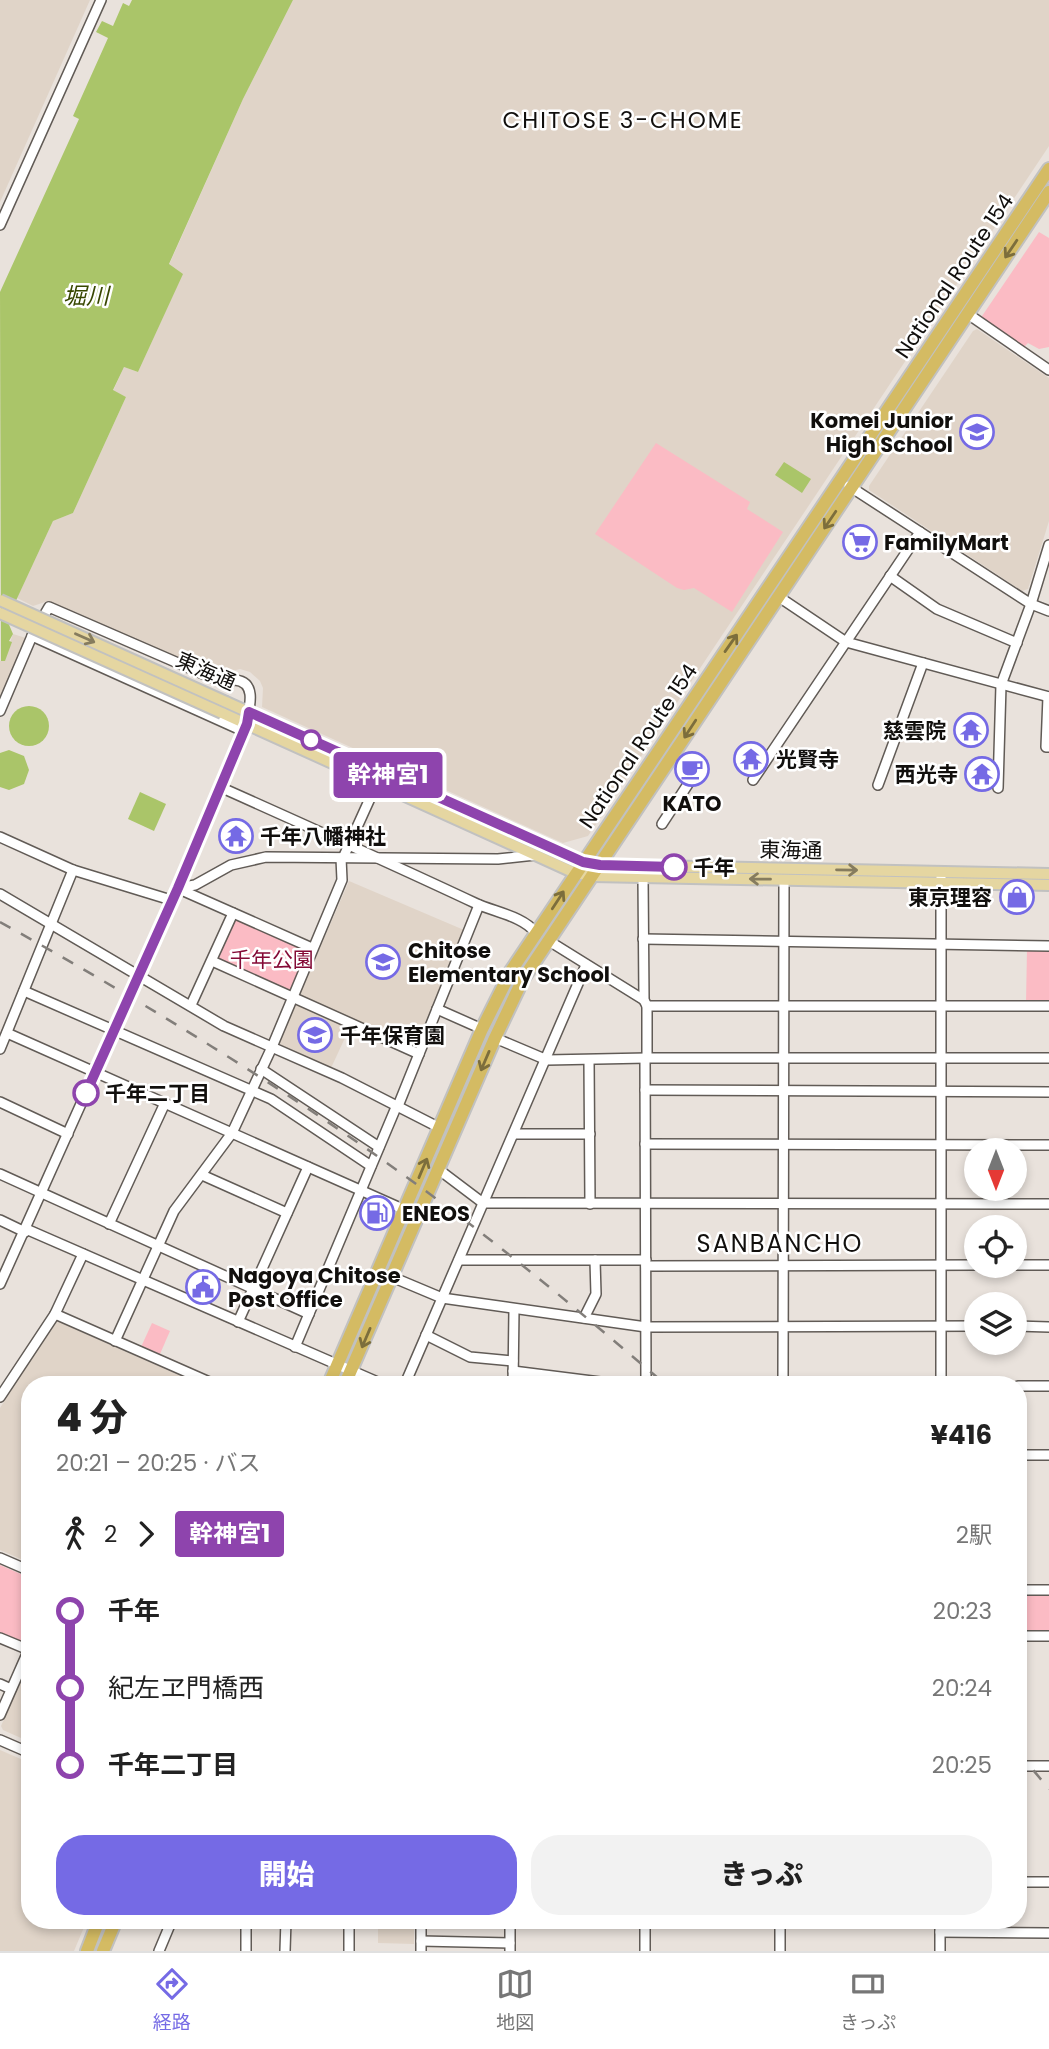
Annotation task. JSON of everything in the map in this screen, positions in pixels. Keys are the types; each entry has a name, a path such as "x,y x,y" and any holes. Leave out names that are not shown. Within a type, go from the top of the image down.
{"highway":[{"name":"National Route 154","path":"332,1376 482,1029 511,971 1049,169"},
{"name":"National Route 154","path":"349,1376 523,979 1049,192"},
{"path":"86,1951 95,1929"},
{"path":"103,1951 112,1929"}],"main road":[{"name":"東海通","path":"0,598 224,707 246,722 537,854 579,868 643,877 783,880 1049,874"},
{"name":"東海通","path":"2,615 224,707"},
{"name":"東海通","path":"246,722 579,868"},
{"name":"東海通","path":"596,871 941,877 1049,885"}],"street":[{"path":"0,225 101,0"},
{"path":"968,314 1049,370"},
{"path":"841,480 1031,604 1049,611"},
{"path":"754,780 920,532"},
{"path":"998,788 1001,685 1047,558 1049,545"},
{"path":"890,576 937,609 1017,643"},
{"path":"779,597 846,642 1048,697 1046,747 1049,747"},
{"path":"0,711 32,636 49,607 217,680 239,681 251,695 246,722 178,888 0,1284"},
{"path":"32,636 246,722"},
{"path":"878,785 923,663"},
{"path":"662,824 692,778"},
{"path":"115,1341 173,1211 232,1133 272,1047 342,880 342,858 377,783"},
{"path":"220,787 479,905 530,925 536,933"},
{"path":"0,837 73,870 171,900"},
{"path":"178,888 195,885 231,865 283,856 385,860 498,859 537,854"},
{"path":"0,1049 73,870"},
{"path":"643,877 646,1376"},
{"path":"941,877 941,1376"},
{"path":"783,880 783,1376"},
{"path":"178,888 312,948"},
{"path":"0,894 224,1026 398,1105 440,1128"},
{"path":"295,1347 479,905"},
{"path":"191,1006 233,913"},
{"path":"643,939 1049,946"},
{"path":"548,941 645,1003 1049,1006"},
{"path":"212,961 419,1054"},
{"path":"408,1376 586,965"},
{"path":"24,991 271,1099 371,1166"},
{"path":"437,1009 482,1029"},
{"path":"6,1033 405,1210"},
{"path":"495,1038 547,1060 1049,1058"},
{"path":"589,1060 590,1204"},
{"path":"261,1069 379,1147"},
{"path":"645,1090 1049,1092"},
{"path":"0,1102 68,1134"},
{"path":"109,1224 165,1103"},
{"path":"514,1134 590,1134"},
{"path":"645,1144 1049,1145"},
{"path":"238,1322 308,1167"},
{"path":"438,1169 483,1203 1049,1204"},
{"path":"0,1174 309,1314"},
{"path":"202,1175 287,1213"},
{"path":"0,1220 363,1376"},
{"path":"1,1392 55,1314 83,1254"},
{"path":"459,1260 964,1265"},
{"path":"583,1318 596,1294 595,1260"},
{"path":"1027,1265 1049,1265"},
{"path":"392,1277 442,1298 646,1327 964,1326"},
{"path":"513,1376 514,1309"},
{"path":"55,1314 196,1376"},
{"path":"1027,1326 1049,1326"},
{"path":"426,1335 470,1357 513,1361"},
{"path":"513,1371 553,1376"},
{"path":"1027,1386 1049,1386"},
{"path":"1027,1455 1049,1455"},
{"path":"0,1558 21,1567"},
{"path":"1027,1590 1049,1590"},
{"path":"1027,1636 1049,1636"},
{"path":"0,1637 21,1645"},
{"path":"0,1715 21,1666"},
{"path":"0,1684 11,1689"},
{"path":"0,1740 21,1749"},
{"path":"1027,1766 1049,1766"},
{"path":"1027,1882 1049,1882"},
{"path":"159,1951 168,1929"},
{"path":"246,1929 246,1951"},
{"path":"285,1951 286,1929"},
{"path":"349,1929 349,1951"},
{"path":"421,1946 510,1947 510,1929"},
{"path":"645,1929 645,1951"},
{"path":"780,1929 780,1951"},
{"path":"940,1951 940,1932 1049,1933"}],"shaded area":[{"path":"0,0 90,0 0,202"},
{"path":"293,0 1049,0 1049,146 588,836 563,843 262,707 263,688 250,672 240,669 221,674 181,661 48,601 33,606 17,598 53,521 73,513 126,397 113,391 124,367 138,372 182,275 169,265 243,99"},
{"name":"Komei Junior High School","path":"977,329 1049,378 1049,521 1028,589 1022,591 869,490 869,486 973,331"},
{"path":"13,634 26,638 0,699 0,661 4,660"},
{"name":"Chitose Elementary School","path":"349,881 464,930 415,1048 301,997"},
{"name":"千年保育園","path":"298,1004 350,1027 331,1068 279,1042"},
{"path":"59,1322 181,1376 21,1376 21,1559 0,1550 0,1408 54,1323"},
{"path":"21,1680 21,1738 3,1730 1,1726"},
{"path":"0,1750 21,1759 21,1929 83,1929 74,1951 0,1951"},
{"path":"378,1929 414,1929 414,1944 378,1943"}],"green space":[{"path":"1039,232 1049,238 1049,347 1039,349 1028,343 1023,348 980,319"},
{"path":"656,443 750,502 747,509 783,532 732,612 694,588 677,588 595,534"},
{"name":"千年公園","path":"235,920 305,949 290,990 286,991 219,961 218,957"},
{"path":"1027,949 1049,949 1049,1003 1026,1003"},
{"path":"152,1323 170,1331 160,1354 141,1347"},
{"path":"0,1565 21,1574 21,1644 0,1634"},
{"path":"1027,1594 1049,1594 1049,1632 1027,1632"}],"water":[{"name":"堀川","path":"132,0 293,0 243,99 169,264 183,274 138,372 124,367 113,390 126,397 73,513 53,521 7,620 13,634 9,641 12,642 5,661 1,661 0,292 79,119 73,116 108,38 96,32 102,21 113,26 123,3 129,6"},
{"path":"784,462 811,479 802,493 775,475"},
{"path":"29,706 43,712 49,726 43,740 29,746 15,740 9,726 15,712"},
{"path":"9,750 24,756 29,770 24,784 9,790 0,787 0,753"},
{"path":"140,792 166,804 154,831 128,819"}],"railway":[{"path":"0,922 113,986 332,1125 467,1222 656,1376"},
{"path":"1027,1763 1049,1789"}],"bus line":[{"name":"幹神宮1","path":"86,1093 178,888 247,724 249,712 583,862 674,867"}],"place":[{"name":"Komei Junior High School","path":"977,432"},
{"name":"FamilyMart","path":"860,542"},
{"name":"慈雲院","path":"971,730"},
{"name":"光賢寺","path":"751,759"},
{"name":"KATO","path":"692,769"},
{"name":"西光寺","path":"982,774"},
{"name":"千年八幡神社","path":"236,836"},
{"name":"千年","path":"674,867"},
{"name":"東京理容","path":"1017,897"},
{"name":"Chitose Elementary School","path":"383,962"},
{"name":"千年保育園","path":"315,1035"},
{"name":"千年二丁目","path":"86,1093"},
{"name":"ENEOS","path":"377,1213"},
{"name":"Nagoya Chitose Post Office","path":"203,1287"}],"district":[{"name":"CHITOSE 3-CHOME","path":"623,120"},
{"name":"SANBANCHO","path":"780,1243"}]}
